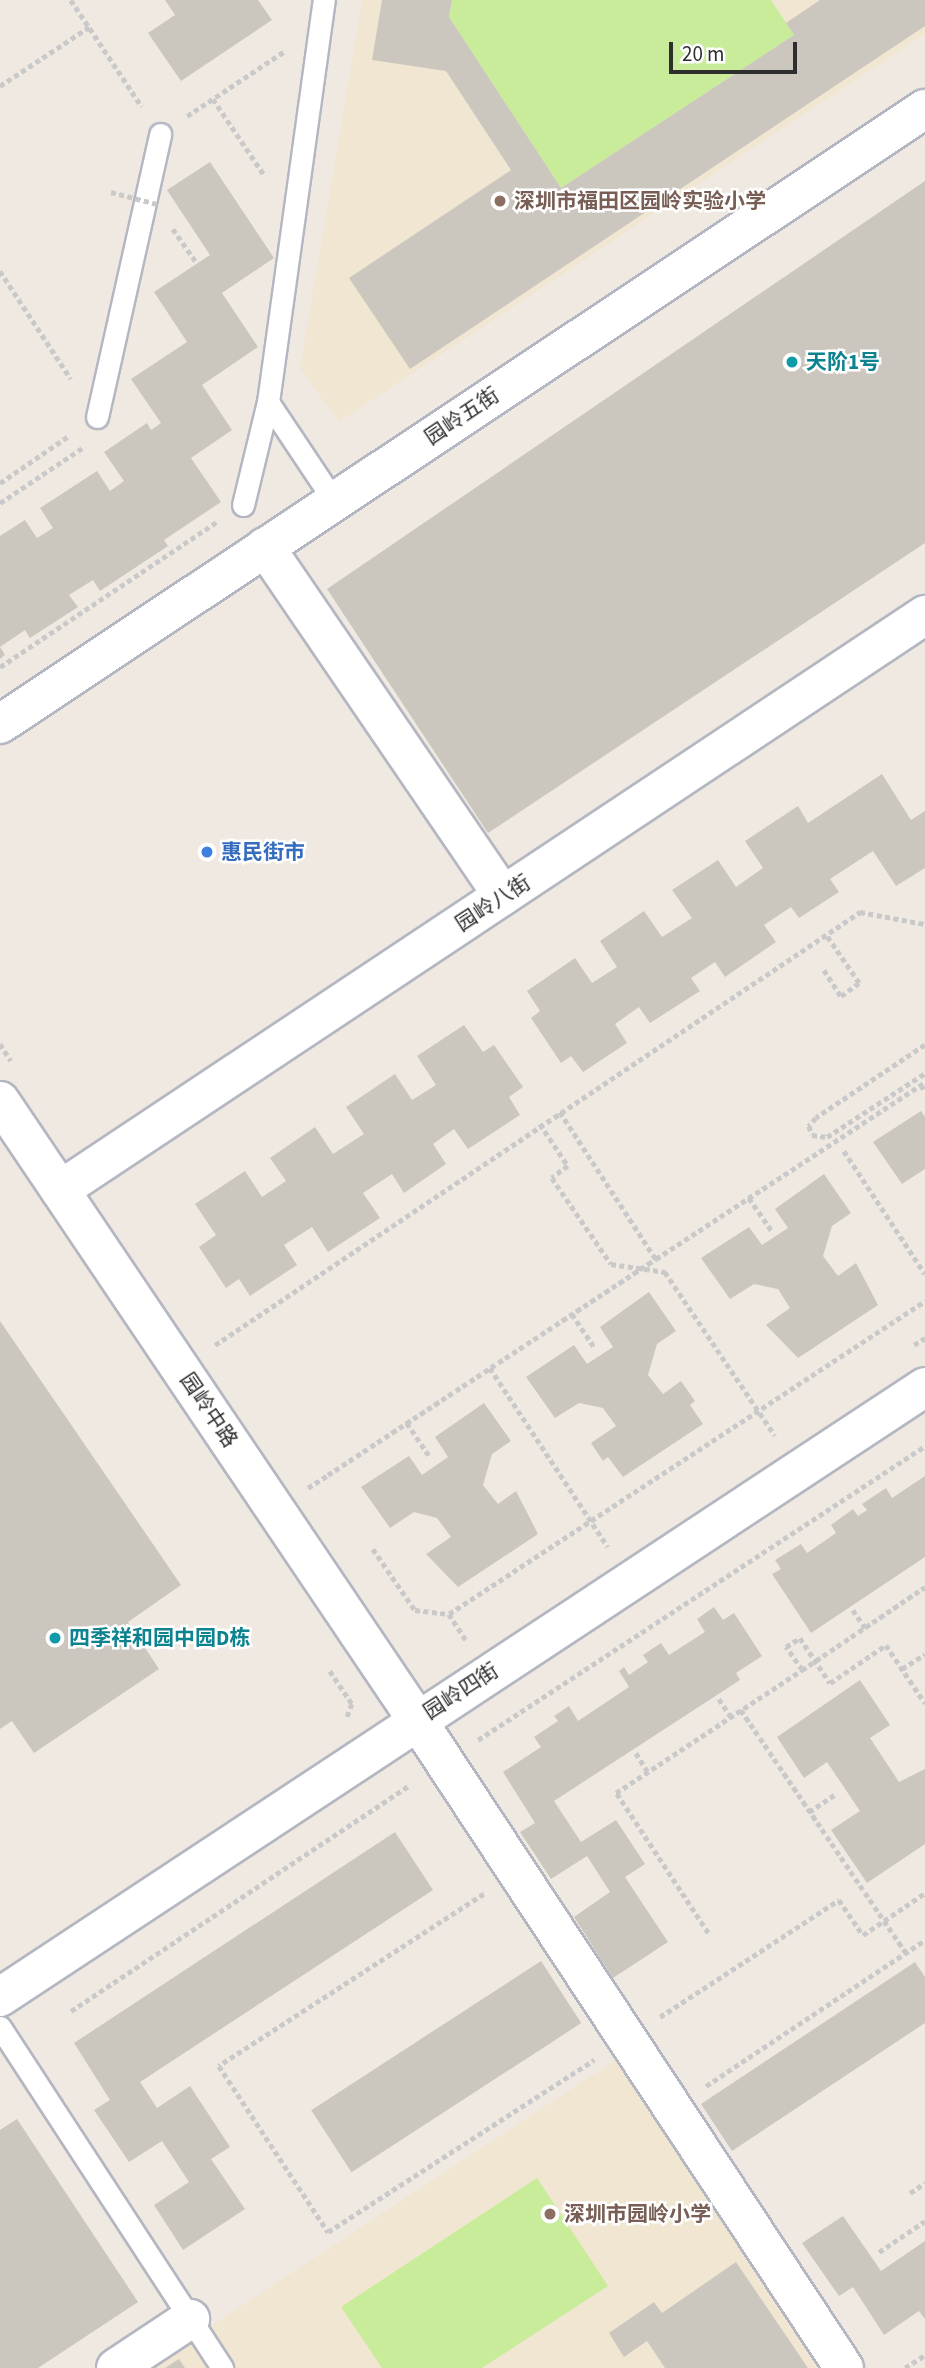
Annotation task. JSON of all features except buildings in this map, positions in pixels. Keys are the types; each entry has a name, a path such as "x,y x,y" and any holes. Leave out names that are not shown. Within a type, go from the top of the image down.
{"street":[{"name":"园岭五街","path":"0,724 925,109"},
{"path":"265,547 503,896"},
{"name":"园岭八街","path":"60,1190 925,615"},
{"name":"园岭中路","path":"0,1101 445,1762 844,2368"},
{"name":"园岭四街","path":"0,1997 925,1387"},
{"path":"116,2368 190,2319"}],"lane":[{"path":"243,505 268,402 324,0"},
{"path":"97,417 160,134"},
{"path":"268,402 334,501"},
{"path":"0,2027 222,2368"}],"path":[{"path":"71,0 160,134 320,28"},
{"path":"0,86 89,27"},
{"path":"213,99 293,218"},
{"path":"111,192 157,204 165,216"},
{"path":"172,227 194,261"},
{"path":"0,271 97,417 0,484"},
{"path":"0,667 243,505"},
{"path":"206,1350 860,912 925,924"},
{"path":"824,970 841,996 859,983 826,934"},
{"path":"925,1045 816,1118 809,1126 812,1135 827,1137 925,1073"},
{"path":"302,1492 923,1084 925,1091"},
{"path":"560,1112 656,1259"},
{"path":"540,1124 568,1166 552,1178 611,1264 665,1272 775,1436"},
{"path":"844,1151 925,1274"},
{"path":"750,1198 772,1231"},
{"path":"373,1549 415,1610 449,1614 925,1301"},
{"path":"572,1314 594,1347"},
{"path":"490,1368 608,1547"},
{"path":"407,1423 430,1457"},
{"path":"71,2011 925,1446"},
{"path":"708,1933 616,1793 925,1587"},
{"path":"853,1610 865,1628"},
{"path":"449,1614 466,1640"},
{"path":"802,1670 786,1647 800,1638 830,1683 886,1645 925,1703"},
{"path":"902,1670 925,1654"},
{"path":"719,1699 731,1717"},
{"path":"741,1710 906,1953"},
{"path":"636,1753 648,1772"},
{"path":"808,1812 837,1793"},
{"path":"517,1872 219,2066 328,2232 839,1900 863,1935 925,1893"},
{"path":"705,2087 925,1940"},
{"path":"910,2193 925,2183"},
{"path":"879,2252 925,2221"},
{"path":"905,2368 925,2355"}],"shaded area":[{"name":"深圳市福田区园岭实验小学","path":"362,0 925,0 925,34 339,422 300,368"},
{"name":"深圳市园岭小学","path":"617,2059 818,2368 147,2368"}],"green space":[{"path":"452,0 771,0 794,35 561,188 449,17"},
{"path":"537,2178 608,2286 482,2368 382,2368 341,2307"}],"place":[{"name":"深圳市福田区园岭实验小学","path":"500,201"},
{"name":"天阶1号","path":"792,362"},
{"name":"惠民街市","path":"207,852"},
{"name":"四季祥和园中园D栋","path":"55,1638"},
{"name":"深圳市园岭小学","path":"550,2214"}]}
